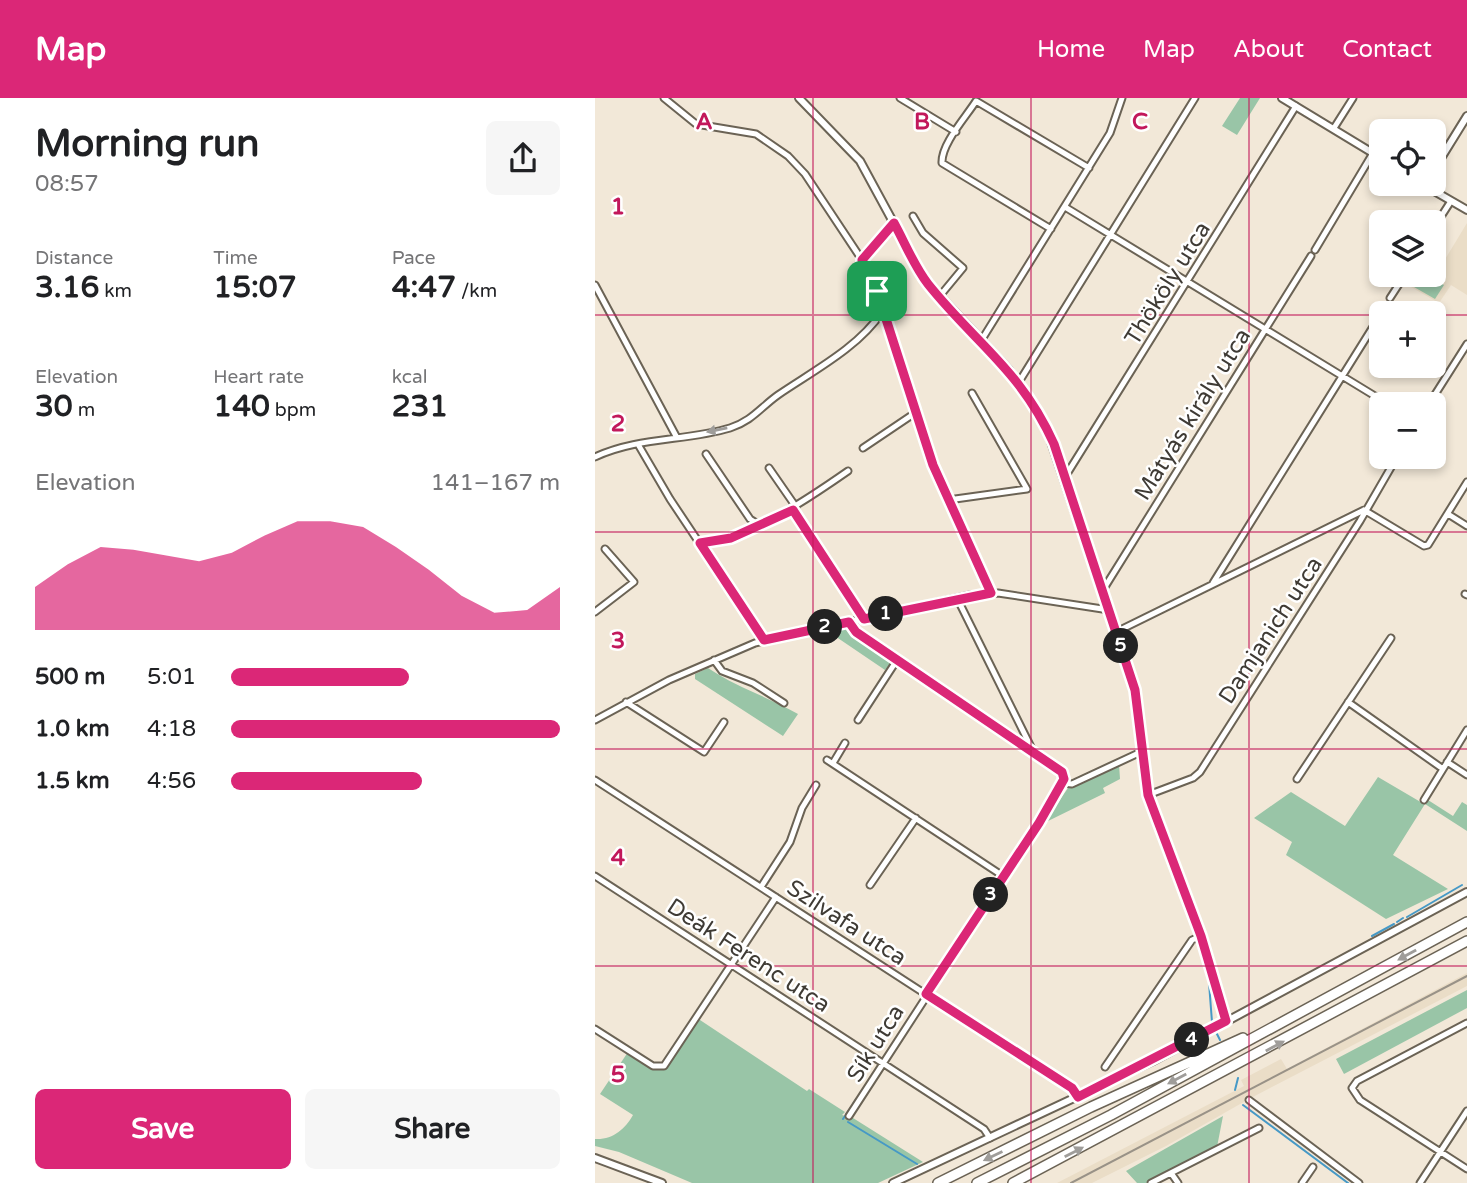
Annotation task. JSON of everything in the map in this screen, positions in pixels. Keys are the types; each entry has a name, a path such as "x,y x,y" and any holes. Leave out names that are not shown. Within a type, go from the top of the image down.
{"highway":[{"path":"977,1183 1281,1024 1467,922"},
{"path":"1013,1183 1173,1101 1467,942"},
{"path":"938,1183 1143,1083 1281,1024"}],"street":[{"path":"664,98 696,124 755,134 789,156 805,174 862,260 873,280 915,413 948,500 991,593"},
{"path":"799,98 860,160 924,279 1020,382 1044,421 1135,690 1148,795 1201,936 1226,1021"},
{"path":"899,98 956,132"},
{"path":"981,341 1114,126 1122,98"},
{"path":"1020,382 1195,98"},
{"path":"1282,98 1369,150"},
{"path":"1333,128 1353,98"},
{"path":"1051,229 944,165 941,160 956,132 976,101 1089,168"},
{"name":"Thököly utca","path":"1065,477 1189,282 1296,106"},
{"path":"1446,150 1467,116"},
{"path":"1315,250 1369,160"},
{"path":"1443,196 1467,211"},
{"path":"1445,210 1451,201"},
{"path":"1065,207 1369,392"},
{"path":"913,216 923,233 963,268 939,297"},
{"path":"862,260 894,223"},
{"name":"Mátyás király utca","path":"1103,590 1311,256"},
{"path":"595,285 676,436"},
{"path":"1390,298 1397,287"},
{"path":"595,457 676,436 731,428 756,417 775,397 874,325 882,312"},
{"path":"1213,583 1369,333"},
{"path":"1437,392 1467,344"},
{"path":"948,500 1027,489 972,393"},
{"path":"863,448 915,413"},
{"path":"639,446 670,499 764,640"},
{"path":"706,454 750,519 758,524"},
{"path":"769,468 864,619"},
{"name":"Damjanich utca","path":"1148,795 1193,778 1199,772 1360,521 1390,469"},
{"path":"700,543 731,538 795,509 848,471"},
{"path":"1117,632 1364,510 1424,546 1428,545 1467,482"},
{"path":"1448,514 1467,526"},
{"path":"595,612 633,582 605,549"},
{"path":"595,720 713,660 764,640 957,598 991,593 1109,610"},
{"path":"957,598 1033,752"},
{"path":"849,622 856,632 1033,752"},
{"path":"1297,779 1391,638"},
{"path":"713,660 722,671 753,683 784,703"},
{"path":"858,720 897,660"},
{"path":"627,702 704,752 724,722"},
{"path":"1348,702 1443,769"},
{"path":"1424,800 1467,730"},
{"path":"845,743 830,761 1003,876"},
{"path":"1062,783 1072,785 1143,751"},
{"name":"Sík utca","path":"849,1116 1062,783 1064,775 1033,752"},
{"path":"1447,762 1467,775"},
{"name":"Szilvafa utca","path":"595,780 1072,1088 1078,1097"},
{"path":"761,887 790,842 802,808 816,785"},
{"path":"870,885 916,818"},
{"name":"Deák Ferenc utca","path":"595,876 984,1129 990,1138"},
{"path":"893,1183 1078,1097 1467,891"},
{"path":"595,1029 653,1066 660,1067 667,1063 776,897"},
{"path":"1105,1067 1192,940 1201,936"},
{"path":"1467,1023 1357,1081 1352,1088 1360,1100 1467,1169"},
{"path":"1249,1100 1359,1183"},
{"path":"1420,1183 1467,1111"},
{"path":"1151,1183 1259,1128"},
{"path":"595,1158 662,1183"},
{"path":"1302,1183 1313,1167"},
{"path":"1171,1173 1178,1183"}],"shaded area":[{"path":"1467,223 1467,295 1451,285 1440,301 1436,301 1411,287 1446,287 1446,258"},
{"path":"1467,973 1467,986 1249,1099 1166,1146 1092,1183 1057,1183 1244,1086 1241,1080 1281,1059 1287,1069"}],"green space":[{"path":"1240,98 1260,98 1237,135 1222,126"},
{"path":"1414,287 1443,287 1435,299"},
{"path":"845,626 893,660 885,670 826,630"},
{"path":"708,668 798,714 783,736 695,679 695,674"},
{"path":"1119,764 1120,779 1103,788 1105,793 1044,823 1068,788"},
{"path":"1378,777 1424,804 1428,800 1453,816 1462,802 1467,805 1467,831 1425,804 1393,855 1448,889 1386,919 1286,855 1292,842 1254,818 1291,792 1345,826"},
{"path":"1467,990 1467,1008 1344,1074 1336,1059"},
{"path":"697,1018 807,1091 809,1089 845,1112 842,1115 853,1118 923,1162 878,1183 692,1183 619,1152 595,1146 595,1139 618,1133 633,1115 600,1094 628,1052 660,1070 667,1066"},
{"path":"1223,1116 1217,1147 1146,1183 1137,1183 1126,1171"}],"waterway":[{"path":"1407,917 1462,885"},
{"path":"1397,922 1403,918"},
{"path":"1372,936 1394,924"},
{"path":"1209,983 1212,1022"},
{"path":"1216,1032 1220,1040"},
{"path":"1235,1090 1238,1078"},
{"path":"853,1104 857,1098"},
{"path":"1243,1105 1348,1183"},
{"path":"843,1119 852,1106"},
{"path":"848,1122 917,1164"}],"railway":[{"path":"1071,1183 1467,976"}],"route":[{"path":"894,223 924,279 1020,382 1044,421 1054,444 1135,690 1148,795 1201,936 1226,1021 1153,1061 1078,1097 1072,1088 926,994 1039,823 1064,779 1062,772 856,632 849,622 764,640 700,543 731,538 793,510 864,619 970,595 991,593 933,465 877,291 862,260 894,223"}]}
